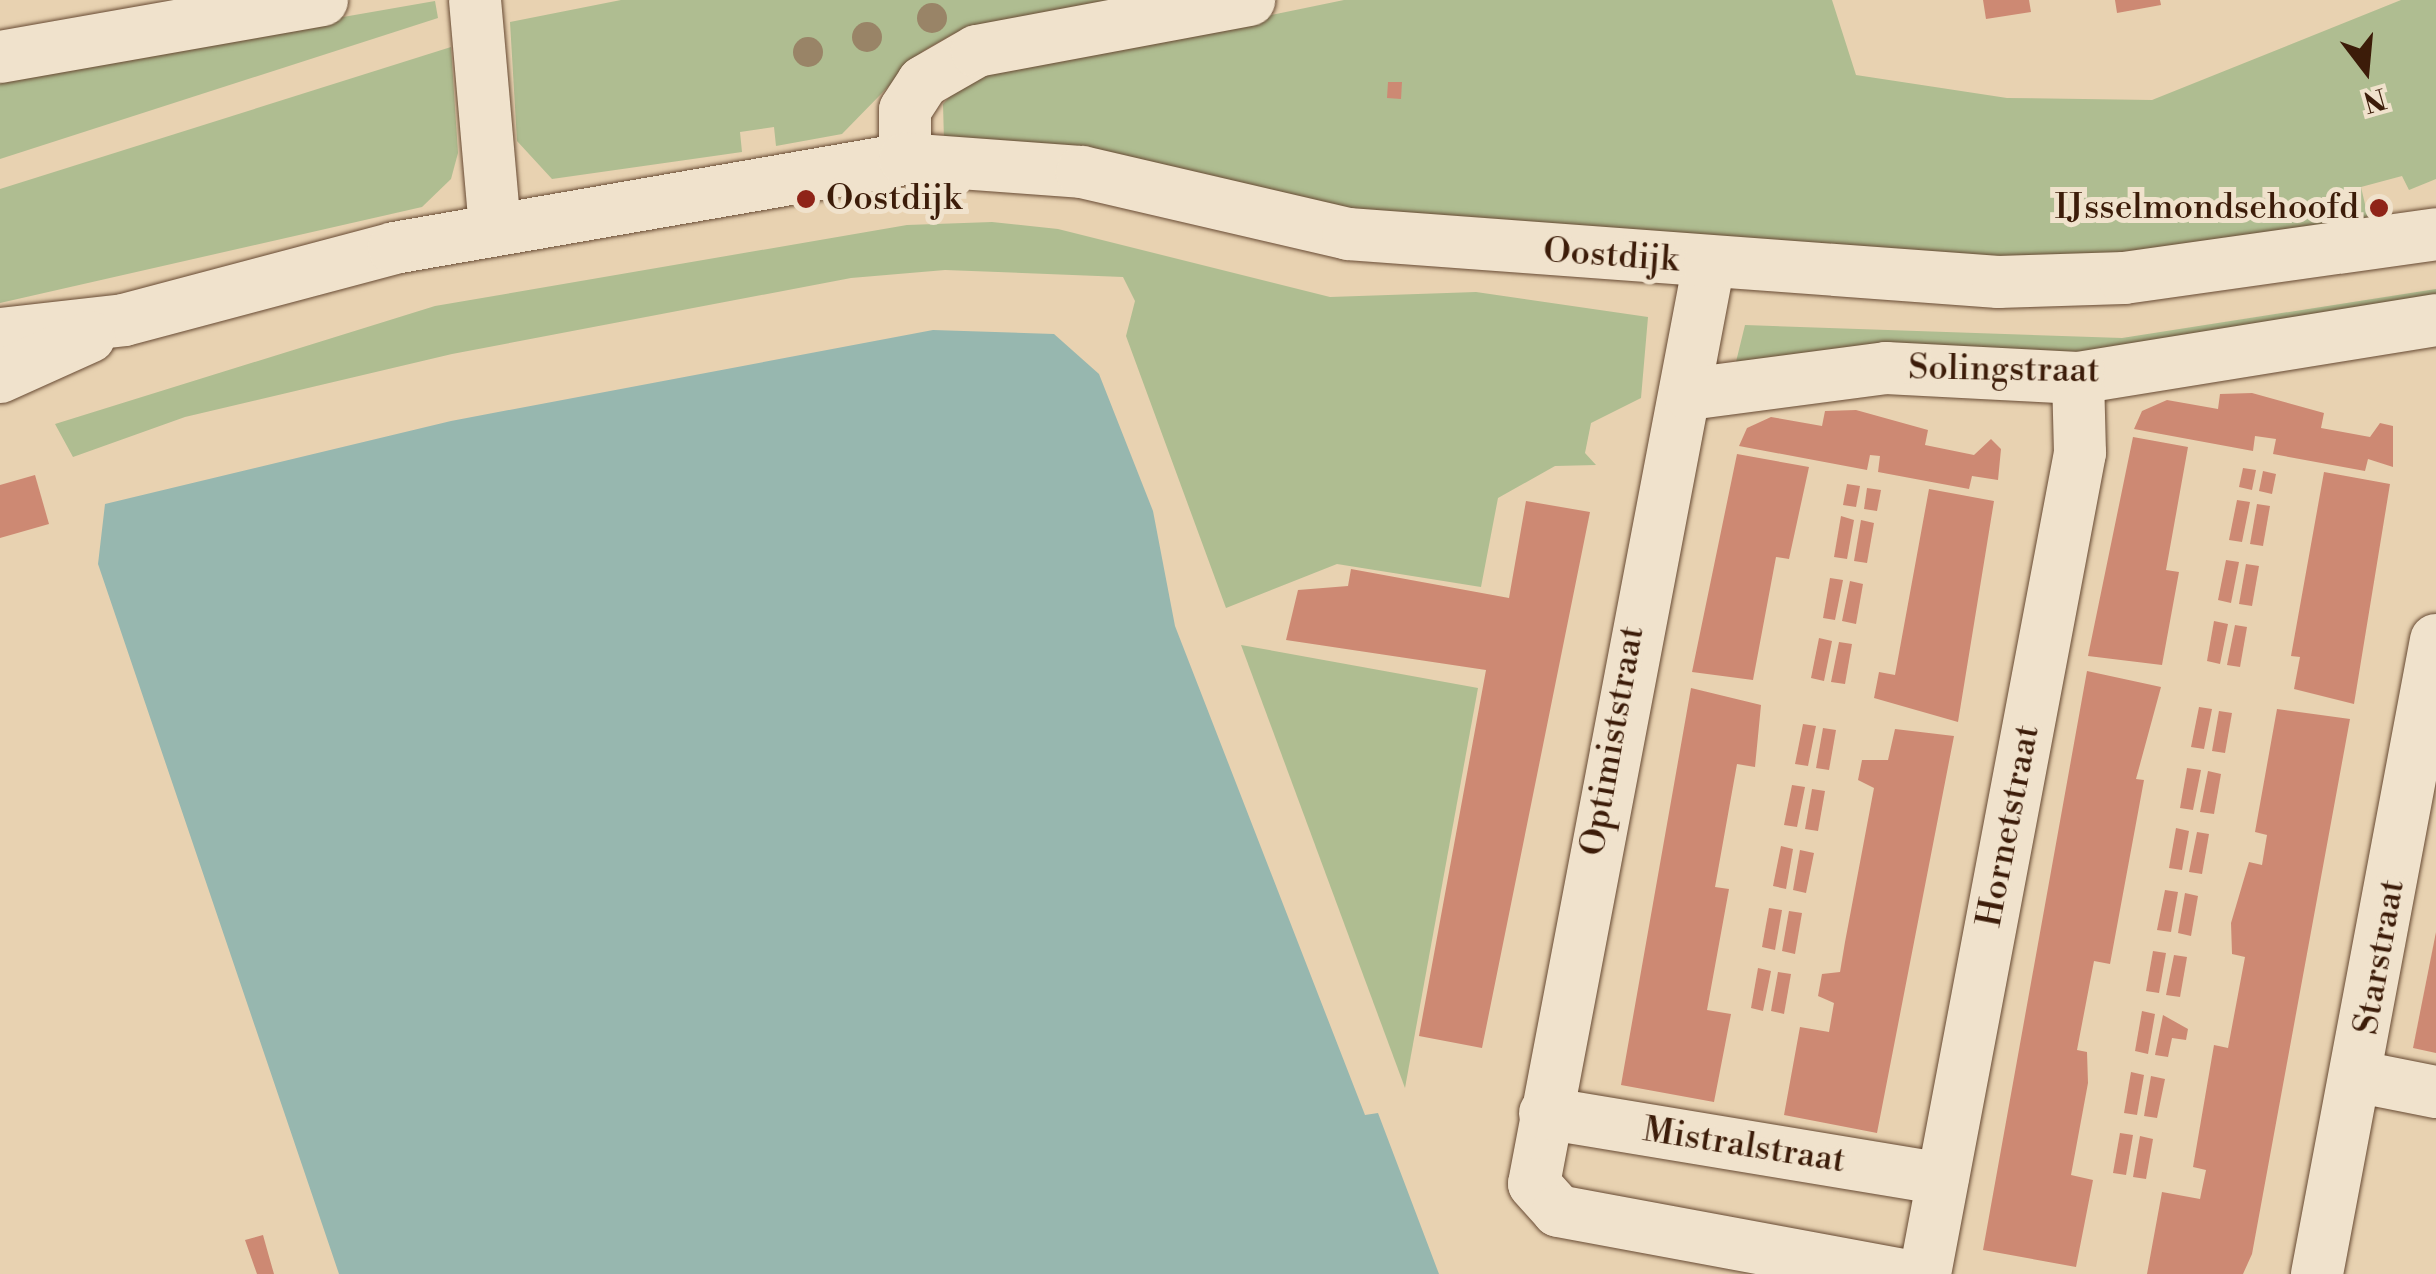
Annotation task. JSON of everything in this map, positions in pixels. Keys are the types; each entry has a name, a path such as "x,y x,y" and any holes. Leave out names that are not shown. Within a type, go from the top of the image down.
{"street":[{"path":"0,57 322,0"},
{"path":"475,0 495,229"},
{"path":"905,159 905,110 923,82 976,51 1250,0"},
{"name":"Oostdijk","path":"0,334 124,320 495,229 905,159 1082,172 1348,234 1709,264 1998,282 2124,278 2436,234"},
{"name":"Oostdijk","path":"2342,246 2436,205"},
{"name":"Optimiststraat","path":"1709,264 1689,394 1668,446 1534,1184 1558,1211 1899,1274"},
{"name":"Oostdijk","path":"0,377 124,320"},
{"name":"Solingstraat","path":"1689,394 1886,368 2078,378 2436,320"},
{"name":"Hornetstraat","path":"1925,1274 2080,453 2078,378"},
{"name":"Starstraat","path":"2316,1274 2360,1077 2436,640"},
{"path":"2360,1077 2436,1092"},
{"name":"Mistralstraat","path":"1545,1112 1942,1179"}],"green space":[{"path":"621,0 1181,0 953,34 923,51 842,134 776,146 774,127 740,132 742,152 552,179 517,141 510,22"},
{"path":"1344,0 1832,0 1856,75 2007,98 2152,100 2401,0 2436,0 2436,179 2409,190 2402,176 2361,187 2368,217 2218,254 1983,262 1355,212 944,141 943,104 968,77"},
{"path":"435,1 438,18 0,159 0,77"},
{"path":"451,47 458,153 451,179 422,207 0,303 0,189"},
{"path":"992,222 1058,229 1330,297 1476,292 1648,317 1641,398 1591,423 1585,453 1596,465 1555,466 1498,498 1481,587 1337,564 1226,608 1126,336 1135,301 1123,277 945,270 851,278 452,354 185,417 73,457 55,424 435,306 907,225"},
{"path":"2436,289 2436,301 2111,356 1734,370 1745,325 2122,338"},
{"path":"1241,645 1478,688 1405,1088"}],"water":[{"path":"933,330 1054,334 1099,374 1153,511 1175,626 1365,1115 1378,1113 1439,1274 339,1274 98,564 105,504 451,421"}],"building":[{"path":"1983,0 2029,0 2031,12 1986,19"},
{"path":"2115,0 2160,0 2161,5 2117,13"},
{"path":"1388,82 1402,82 1401,99 1387,98"},
{"path":"2252,393 2324,413 2321,428 2370,437 2380,423 2393,426 2393,467 2368,459 2365,471 2273,454 2276,439 2255,436 2253,451 2134,429 2142,411 2167,400 2218,409 2220,394"},
{"path":"1856,410 1928,430 1925,445 1974,455 1991,439 2001,449 1998,480 1972,476 1969,489 1878,472 1880,456 1870,455 1867,470 1739,446 1747,428 1771,417 1822,426 1825,411"},
{"path":"2133,437 2188,447 2166,570 2179,572 2162,665 2088,656"},
{"path":"1737,454 1809,467 1789,559 1776,557 1753,680 1692,672"},
{"path":"2243,468 2256,470 2252,490 2239,487"},
{"path":"2263,471 2276,474 2272,494 2259,491"},
{"path":"2324,472 2390,484 2354,704 2294,689 2300,657 2291,656"},
{"path":"35,475 49,524 0,538 0,485"},
{"path":"1847,484 1860,486 1856,507 1843,505"},
{"path":"1867,488 1881,490 1877,511 1864,509"},
{"path":"1929,489 1994,501 1958,722 1874,698 1879,672 1895,675"},
{"path":"2237,500 2250,502 2242,542 2229,540"},
{"path":"1526,501 1590,512 1482,1048 1419,1036 1486,670 1286,640 1298,590 1348,586 1351,569 1509,598"},
{"path":"2257,504 2270,506 2263,546 2250,544"},
{"path":"1841,516 1854,520 1847,559 1834,557"},
{"path":"1861,520 1874,523 1867,563 1854,561"},
{"path":"2226,560 2239,562 2231,603 2218,600"},
{"path":"2246,564 2259,566 2252,606 2239,604"},
{"path":"1830,578 1843,580 1835,620 1823,618"},
{"path":"1850,581 1863,584 1856,624 1842,621"},
{"path":"2214,621 2228,624 2220,664 2207,661"},
{"path":"2235,625 2247,627 2240,667 2227,665"},
{"path":"1819,638 1832,641 1824,681 1811,678"},
{"path":"1839,642 1852,644 1845,684 1831,682"},
{"path":"2087,671 2161,687 2136,779 2144,780 2110,964 2094,961 2077,1050 2087,1052 2088,1083 2071,1175 2093,1180 2076,1267 1983,1250"},
{"path":"1691,688 1761,705 1755,767 1737,764 1715,887 1729,889 1707,1010 1731,1014 1714,1102 1621,1085"},
{"path":"2199,707 2212,709 2204,749 2191,747"},
{"path":"2277,709 2350,719 2252,1254 2243,1274 2147,1274 2162,1192 2200,1199 2206,1170 2193,1167 2214,1045 2228,1048 2245,957 2232,954 2231,923 2249,862 2262,865 2267,835 2255,832"},
{"path":"2219,711 2232,713 2225,753 2212,751"},
{"path":"1803,724 1816,726 1808,766 1795,764"},
{"path":"1823,728 1836,730 1829,770 1816,768"},
{"path":"1895,729 1954,736 1877,1133 1784,1115 1800,1027 1829,1032 1834,1003 1818,996 1822,974 1840,972 1874,788 1858,780 1862,760 1888,760"},
{"path":"2187,768 2201,770 2193,810 2180,808"},
{"path":"2208,771 2221,774 2214,814 2200,812"},
{"path":"1792,785 1805,787 1797,827 1784,825"},
{"path":"1812,789 1825,791 1818,831 1805,829"},
{"path":"2176,828 2189,831 2182,870 2169,868"},
{"path":"2197,832 2209,834 2202,874 2189,872"},
{"path":"1781,846 1793,849 1786,889 1773,886"},
{"path":"1800,850 1814,853 1806,893 1793,890"},
{"path":"2165,890 2178,892 2171,932 2157,930"},
{"path":"2185,893 2198,896 2191,936 2178,933"},
{"path":"1769,908 1782,910 1775,950 1762,947"},
{"path":"1789,911 1802,913 1795,954 1782,951"},
{"path":"2436,932 2436,1053 2413,1048"},
{"path":"2153,951 2166,953 2159,993 2146,991"},
{"path":"2174,955 2187,957 2180,997 2166,995"},
{"path":"1758,968 1771,971 1763,1011 1751,1008"},
{"path":"1778,972 1791,974 1784,1014 1771,1011"},
{"path":"2142,1011 2155,1014 2148,1054 2135,1051"},
{"path":"2163,1015 2188,1029 2186,1040 2172,1038 2168,1057 2155,1055"},
{"path":"2131,1072 2144,1075 2137,1115 2124,1113"},
{"path":"2151,1076 2165,1079 2157,1118 2144,1116"},
{"path":"2120,1133 2133,1135 2126,1175 2113,1173"},
{"path":"2140,1136 2153,1139 2146,1179 2133,1177"},
{"path":"263,1235 274,1274 257,1274 245,1240"}],"place":[{"name":"Oostdijk","path":"806,199"},
{"name":"IJsselmondsehoofd","path":"2379,208"}]}
